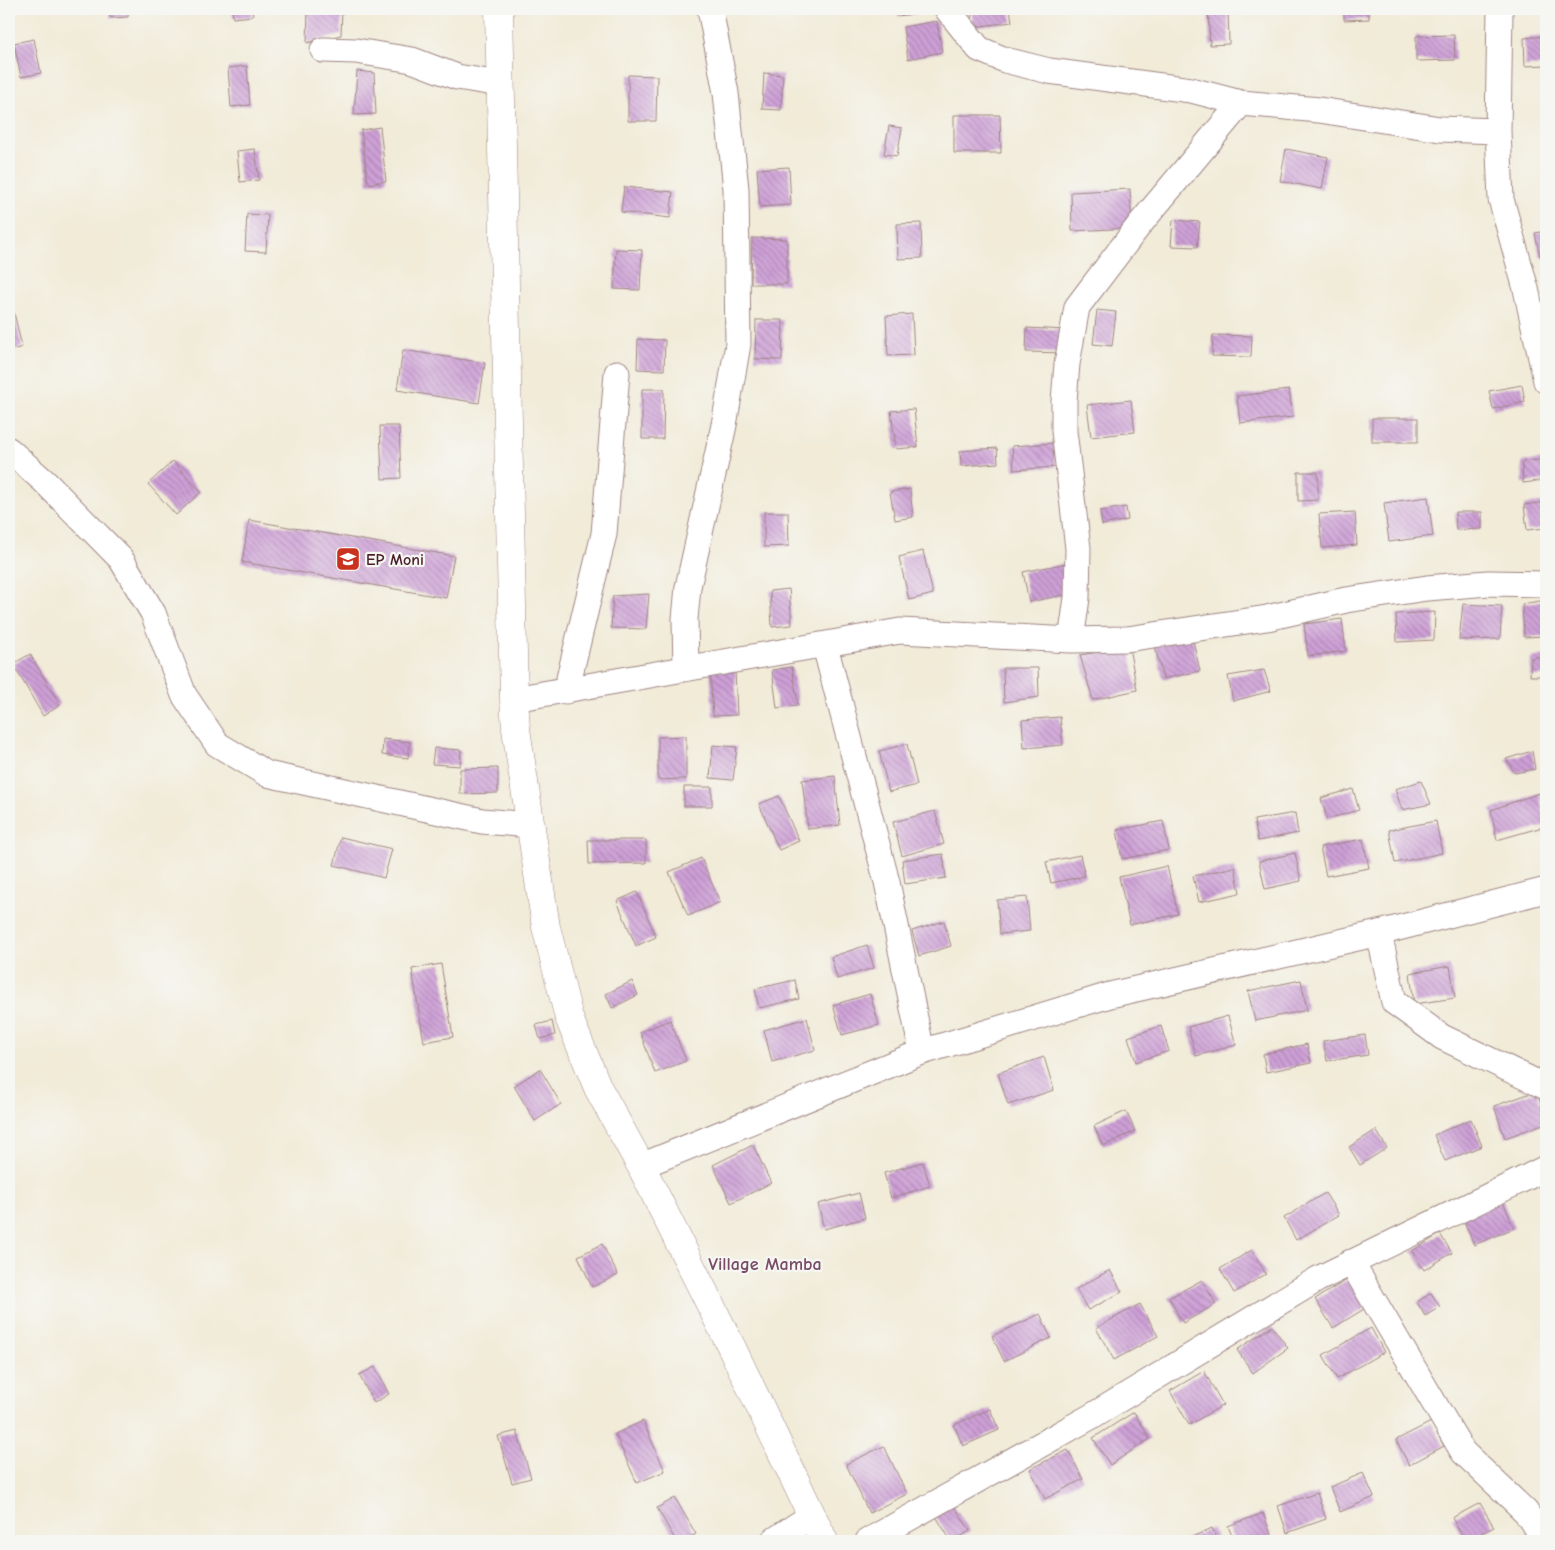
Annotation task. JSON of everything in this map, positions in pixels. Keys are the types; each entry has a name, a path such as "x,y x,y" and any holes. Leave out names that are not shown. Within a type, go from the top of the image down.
{"street":[{"path":"499,9 514,699 516,729 546,927 570,1018 598,1088 641,1166 733,1350 824,1541"},
{"path":"686,668 685,619 688,587 724,425 738,344 736,189 726,93 710,9"},
{"path":"947,9 979,49 1005,60 1049,71 1191,90 1242,103 1319,110 1440,129 1498,131"},
{"path":"1500,9 1498,131 1501,199 1526,289 1546,381"},
{"path":"323,50 356,51 412,60 457,77 500,84"},
{"path":"1071,640 1077,598 1078,548 1064,432 1064,401 1067,364 1077,307 1140,224 1242,103"},
{"path":"566,691 604,534 617,374"},
{"path":"9,450 45,482 121,559 153,613 184,695 217,744 267,774 482,821 531,825"},
{"path":"514,699 900,632 1071,640 1127,640 1267,618 1346,600 1428,588 1488,584 1546,584"},
{"path":"825,646 887,882 922,1052"},
{"path":"641,1166 922,1052 1110,995 1379,934 1546,890"},
{"path":"1379,934 1394,1002 1442,1037 1546,1087"},
{"path":"868,1541 1092,1416 1318,1279 1546,1168"},
{"path":"1351,1262 1463,1452 1526,1512 1544,1541"},
{"path":"774,1541 811,1516"}],"building":[{"path":"110,9 128,9 128,17 110,18"},
{"path":"232,9 252,9 253,16 233,18"},
{"path":"308,9 342,9 341,35 307,43"},
{"path":"897,9 931,9 932,12 897,16"},
{"path":"971,9 1010,9 1012,22 973,27"},
{"path":"1208,9 1228,9 1229,44 1210,45"},
{"path":"1344,9 1369,9 1369,19 1344,20"},
{"path":"937,21 942,52 908,59 903,27"},
{"path":"1454,35 1455,60 1416,61 1416,36"},
{"path":"1546,36 1546,65 1525,66 1524,38"},
{"path":"34,39 41,73 21,77 14,43"},
{"path":"247,66 250,105 231,107 228,68"},
{"path":"357,71 374,73 376,114 354,115"},
{"path":"764,73 783,75 781,110 762,109"},
{"path":"628,75 657,76 656,121 628,121"},
{"path":"954,115 1000,115 1001,153 954,153"},
{"path":"889,126 902,128 897,156 884,154"},
{"path":"380,127 386,181 368,184 361,130"},
{"path":"255,149 259,180 240,182 237,151"},
{"path":"1286,149 1328,157 1322,189 1280,181"},
{"path":"789,167 791,205 760,207 757,169"},
{"path":"624,187 673,192 670,218 621,212"},
{"path":"1130,189 1132,228 1072,231 1071,192"},
{"path":"247,214 268,215 266,252 245,251"},
{"path":"1173,220 1200,222 1197,247 1171,246"},
{"path":"921,223 922,258 898,259 897,224"},
{"path":"1546,231 1546,256 1540,257 1535,233"},
{"path":"752,238 787,239 787,284 751,284"},
{"path":"616,249 642,250 640,290 614,289"},
{"path":"9,291 22,347 9,351"},
{"path":"1097,310 1116,312 1112,346 1093,344"},
{"path":"912,314 914,355 888,356 886,316"},
{"path":"756,320 783,320 782,360 755,359"},
{"path":"1027,328 1066,330 1065,353 1026,352"},
{"path":"1213,335 1252,336 1251,357 1212,356"},
{"path":"638,339 665,340 664,370 637,369"},
{"path":"403,350 485,363 479,403 397,390"},
{"path":"1522,385 1525,402 1493,409 1489,391"},
{"path":"642,389 664,389 663,439 642,439"},
{"path":"1289,390 1293,417 1240,423 1237,396"},
{"path":"1131,400 1135,432 1091,437 1087,405"},
{"path":"914,409 918,447 896,449 891,411"},
{"path":"1372,418 1418,418 1418,442 1372,442"},
{"path":"380,426 399,426 401,478 382,479"},
{"path":"1054,443 1056,467 1014,470 1012,446"},
{"path":"997,448 998,463 961,466 960,451"},
{"path":"1546,459 1546,480 1523,483 1522,462"},
{"path":"173,461 201,492 176,515 148,484"},
{"path":"1298,472 1318,472 1318,500 1298,501"},
{"path":"910,489 913,517 895,520 890,492"},
{"path":"1428,497 1433,536 1389,542 1384,503"},
{"path":"1546,502 1546,528 1527,530 1524,505"},
{"path":"1126,507 1128,520 1102,525 1100,511"},
{"path":"764,512 788,512 789,546 764,547"},
{"path":"1355,512 1357,545 1322,548 1319,514"},
{"path":"1455,512 1482,512 1482,529 1456,530"},
{"name":"EP Moni","path":"249,520 454,556 446,598 242,562"},
{"path":"923,551 933,594 909,600 899,557"},
{"path":"1067,563 1074,593 1029,602 1023,572"},
{"path":"789,589 792,625 772,627 770,591"},
{"path":"649,594 646,629 611,628 613,596"},
{"path":"1546,600 1546,636 1524,637 1522,604"},
{"path":"1463,604 1502,606 1500,639 1459,640"},
{"path":"1435,612 1434,640 1397,642 1396,614"},
{"path":"1342,619 1346,651 1308,656 1304,624"},
{"path":"1192,636 1200,671 1163,679 1155,646"},
{"path":"1129,647 1137,690 1093,700 1080,655"},
{"path":"30,654 60,705 43,716 13,664"},
{"path":"1546,655 1546,676 1530,676 1531,658"},
{"path":"792,667 798,705 777,708 772,670"},
{"path":"1003,668 1038,668 1039,697 1004,702"},
{"path":"735,670 737,715 713,716 710,671"},
{"path":"1264,670 1271,691 1233,701 1228,676"},
{"path":"1060,717 1063,745 1024,748 1022,720"},
{"path":"686,736 686,779 658,780 658,737"},
{"path":"383,739 410,742 408,758 382,755"},
{"path":"907,744 917,785 889,792 879,751"},
{"path":"713,745 737,747 733,780 710,778"},
{"path":"434,748 461,750 460,766 432,764"},
{"path":"1532,751 1535,769 1515,773 1506,759"},
{"path":"498,768 498,793 460,794 460,769"},
{"path":"835,776 840,825 808,829 802,780"},
{"path":"1421,781 1431,804 1402,810 1395,789"},
{"path":"684,787 712,787 712,806 684,806"},
{"path":"1353,789 1359,810 1327,819 1321,798"},
{"path":"1539,793 1546,826 1497,840 1491,810"},
{"path":"779,796 799,841 779,850 759,804"},
{"path":"935,811 944,844 902,856 893,822"},
{"path":"1295,813 1298,833 1258,841 1254,820"},
{"path":"1163,821 1169,850 1122,859 1117,830"},
{"path":"1436,821 1442,853 1395,863 1389,830"},
{"path":"341,837 392,849 384,878 334,865"},
{"path":"1363,839 1369,868 1326,876 1320,847"},
{"path":"588,840 646,840 646,863 589,864"},
{"path":"1295,853 1301,881 1265,889 1259,861"},
{"path":"943,854 946,878 905,884 902,860"},
{"path":"1080,855 1085,876 1051,883 1046,862"},
{"path":"701,858 720,902 688,916 669,872"},
{"path":"1167,866 1178,914 1130,925 1119,877"},
{"path":"1235,867 1240,893 1199,902 1193,876"},
{"path":"637,892 656,937 636,946 617,901"},
{"path":"1027,897 1030,931 1000,934 997,900"},
{"path":"944,921 951,946 919,956 912,931"},
{"path":"867,945 874,968 837,979 831,957"},
{"path":"441,964 453,1037 424,1042 412,969"},
{"path":"1450,966 1455,998 1414,1004 1410,973"},
{"path":"795,980 799,999 759,1008 755,989"},
{"path":"1301,980 1307,1010 1255,1021 1248,991"},
{"path":"632,981 638,995 612,1008 606,994"},
{"path":"870,994 879,1025 842,1035 833,1005"},
{"path":"1228,1016 1236,1045 1196,1056 1188,1027"},
{"path":"807,1018 815,1050 772,1062 764,1030"},
{"path":"670,1020 686,1061 655,1073 640,1032"},
{"path":"552,1021 555,1035 540,1039 536,1025"},
{"path":"1161,1026 1169,1051 1136,1062 1128,1037"},
{"path":"1365,1035 1368,1055 1327,1061 1323,1041"},
{"path":"1307,1044 1311,1063 1266,1072 1263,1054"},
{"path":"1044,1057 1054,1090 1008,1105 998,1073"},
{"path":"540,1069 561,1104 535,1121 514,1086"},
{"path":"1537,1091 1546,1123 1505,1138 1494,1106"},
{"path":"1126,1111 1135,1131 1103,1146 1094,1126"},
{"path":"1471,1119 1482,1146 1445,1161 1434,1135"},
{"path":"1376,1130 1387,1148 1360,1165 1349,1147"},
{"path":"753,1145 771,1183 731,1203 713,1165"},
{"path":"923,1162 930,1186 891,1198 884,1173"},
{"path":"859,1193 865,1218 824,1229 818,1204"},
{"path":"1325,1193 1339,1215 1296,1240 1284,1218"},
{"path":"1502,1199 1514,1228 1474,1245 1462,1216"},
{"path":"1440,1234 1452,1253 1424,1270 1412,1251"},
{"path":"602,1244 618,1275 592,1287 578,1256"},
{"path":"1252,1250 1266,1274 1234,1293 1220,1269"},
{"path":"1110,1270 1122,1292 1088,1310 1076,1289"},
{"path":"1352,1277 1369,1306 1333,1328 1315,1299"},
{"path":"1202,1280 1216,1304 1183,1323 1169,1298"},
{"path":"1431,1293 1440,1307 1425,1316 1417,1302"},
{"path":"1140,1304 1158,1336 1114,1360 1096,1328"},
{"path":"1040,1314 1051,1338 1004,1361 992,1336"},
{"path":"1272,1326 1288,1348 1253,1373 1237,1350"},
{"path":"1371,1328 1384,1352 1337,1379 1323,1355"},
{"path":"375,1367 389,1394 374,1403 359,1375"},
{"path":"1204,1371 1223,1405 1189,1425 1170,1391"},
{"path":"990,1409 999,1430 963,1446 954,1425"},
{"path":"1134,1412 1150,1439 1110,1465 1093,1438"},
{"path":"643,1421 665,1471 637,1483 615,1434"},
{"path":"1431,1422 1444,1446 1409,1465 1396,1440"},
{"path":"517,1431 531,1478 512,1483 498,1436"},
{"path":"884,1446 907,1494 869,1513 846,1464"},
{"path":"1068,1450 1083,1479 1045,1499 1030,1469"},
{"path":"1363,1473 1374,1497 1340,1512 1330,1487"},
{"path":"1317,1493 1326,1519 1287,1533 1278,1506"},
{"path":"675,1498 696,1534 684,1541 676,1541 657,1508"},
{"path":"950,1499 970,1531 953,1541 951,1541 932,1510"},
{"path":"1480,1503 1494,1527 1465,1541 1452,1518"},
{"path":"1263,1513 1272,1537 1262,1541 1234,1541 1228,1526"},
{"path":"1212,1528 1218,1541 1183,1541"}],"place":[{"name":"EP Moni","path":"348,559"}],"district":[{"name":"Village Mamba","path":"765,1264"}]}
